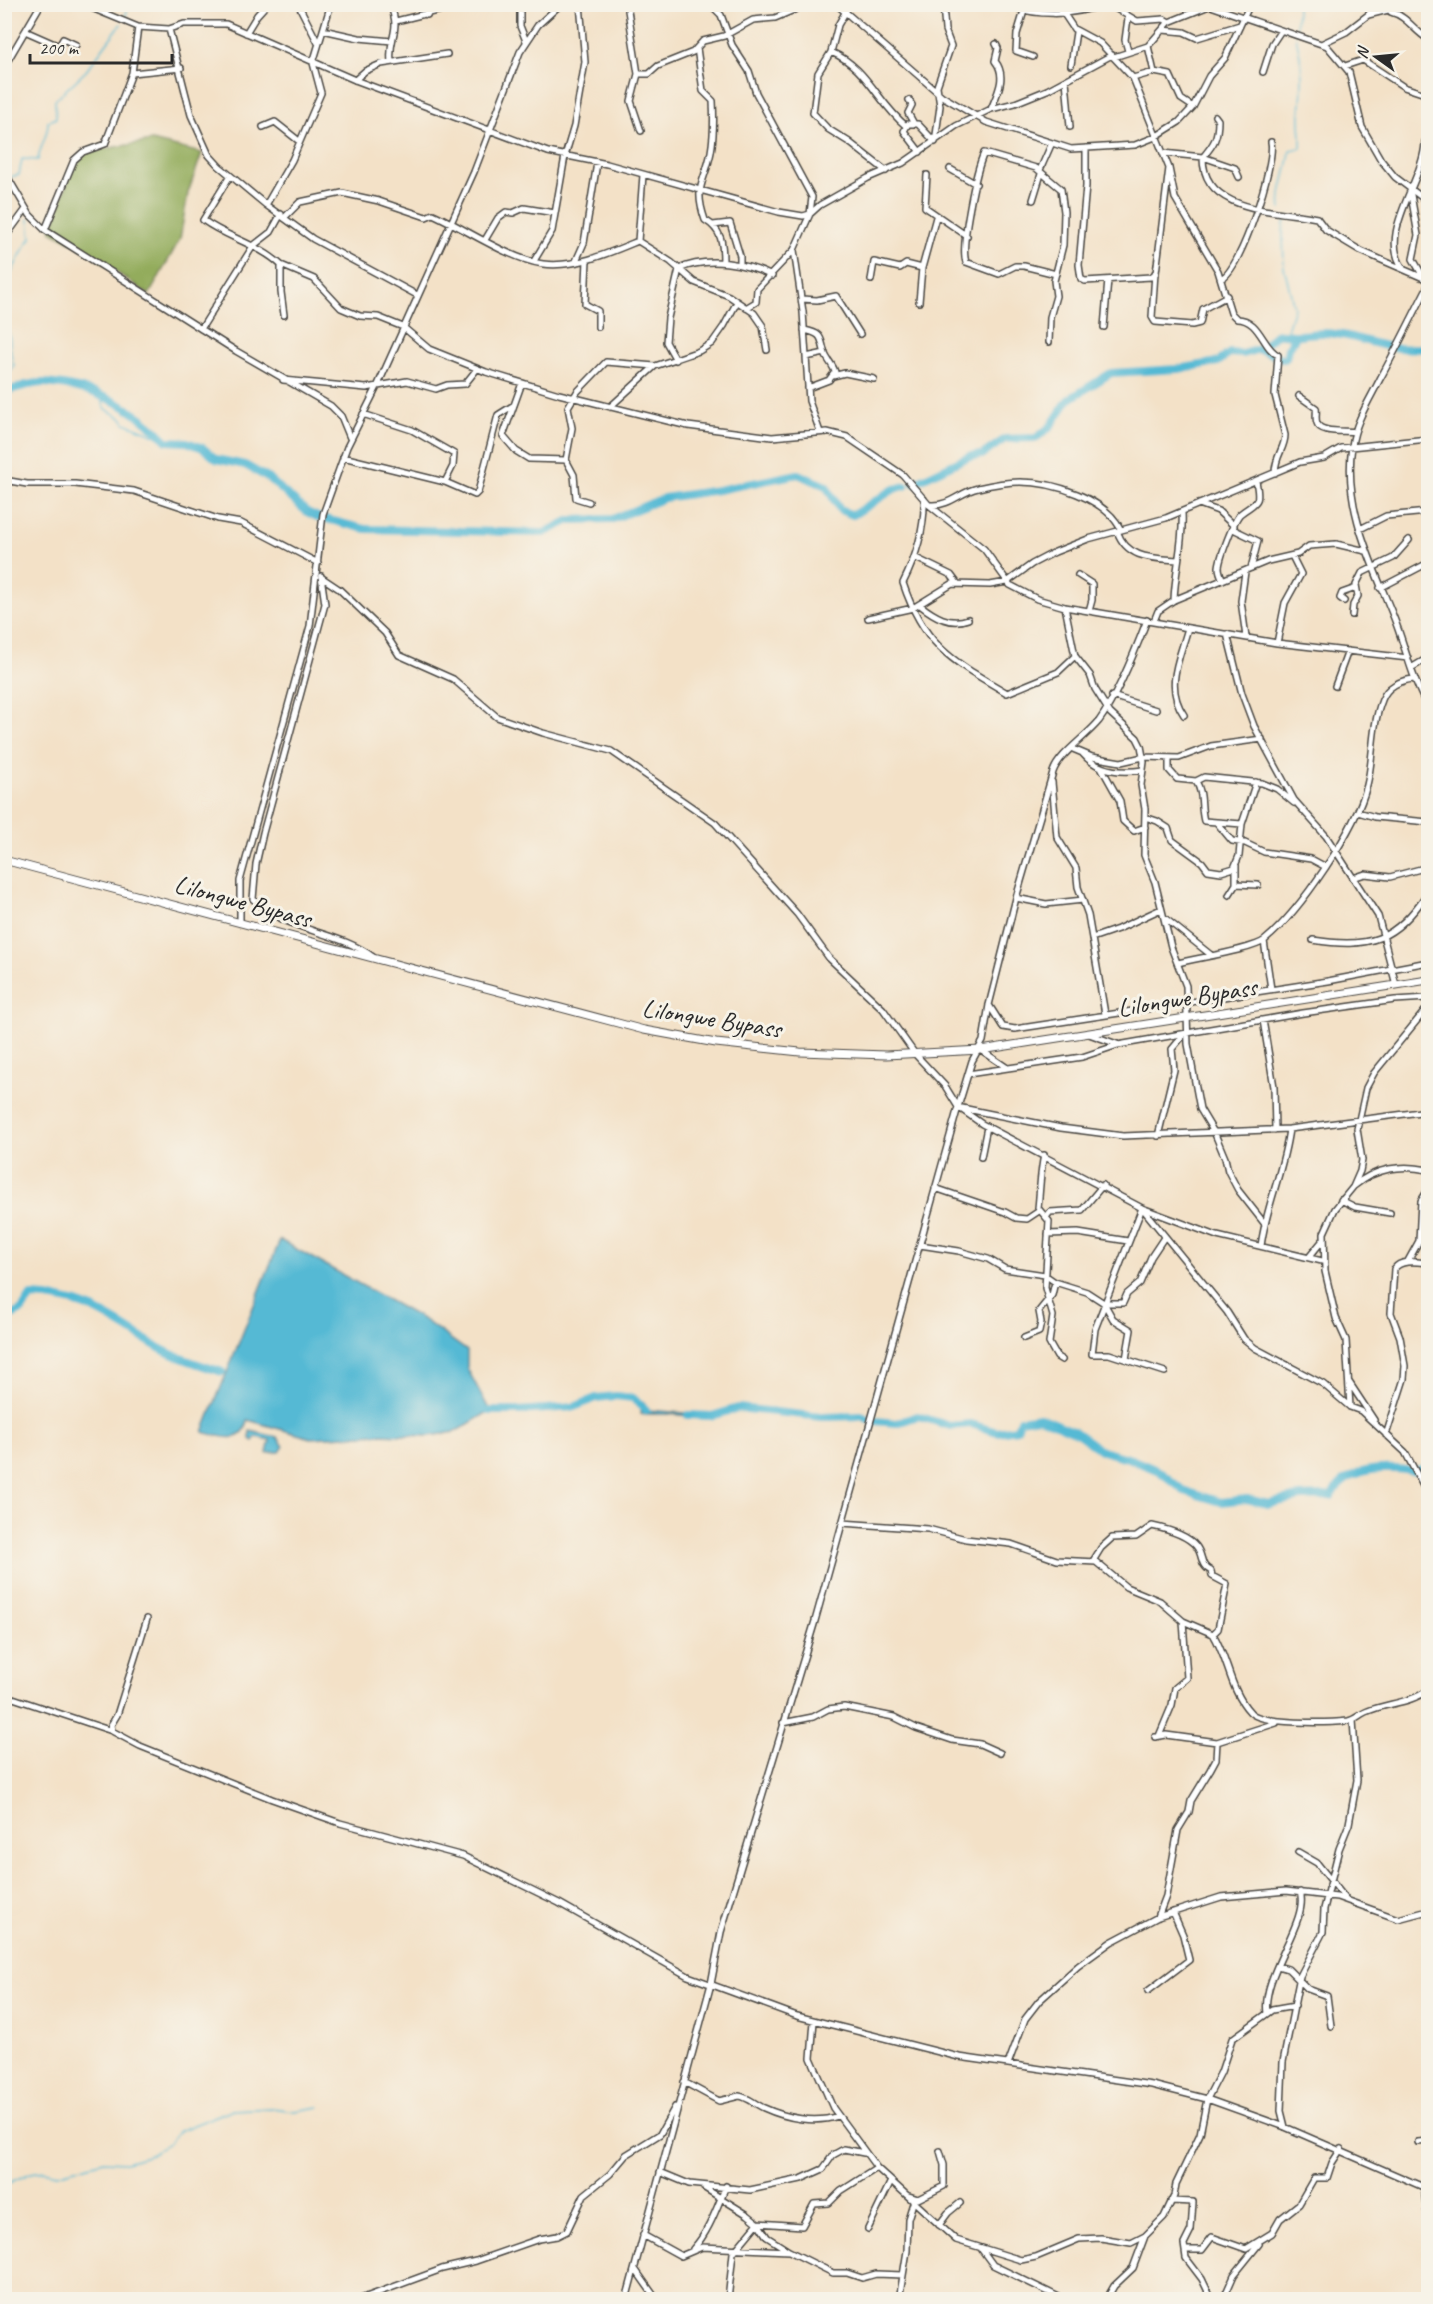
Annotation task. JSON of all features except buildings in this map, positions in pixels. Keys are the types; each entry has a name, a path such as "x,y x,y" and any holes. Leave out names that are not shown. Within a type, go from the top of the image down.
{"main road":[{"name":"Lilongwe Bypass","path":"4,860 665,1034 800,1052 915,1054 981,1050 1186,1020 1428,980"}],"street":[{"path":"4,67 41,4"},
{"path":"82,4 138,27 169,29 184,24 216,22 355,80 565,156 790,215 810,214 820,205 920,152 956,126 991,108 1027,99 1113,56 1148,46 1169,22 1198,12 1207,5 1280,32 1323,43 1345,66 1352,80 1358,115 1366,136 1395,177 1412,193 1428,202"},
{"path":"246,33 267,4"},
{"path":"298,4 318,43"},
{"path":"266,206 286,171 321,93 313,63 331,4"},
{"path":"390,4 396,21 391,62"},
{"path":"425,4 428,15"},
{"path":"396,21 406,17 428,15 448,8 491,4"},
{"path":"520,4 520,26 526,41"},
{"path":"240,922 240,881 310,626 323,514 350,438 377,387 451,222 491,129 515,63 537,25 561,4"},
{"path":"534,261 552,231 565,156 574,126 585,62 580,4"},
{"path":"627,4 638,74 632,101 641,131"},
{"path":"710,4 721,15 728,34 749,70 756,93 812,197 810,214 794,250 772,276 757,289 756,302 746,308"},
{"path":"638,74 649,74 658,66 697,48 703,41 728,34 753,20 775,18 808,4"},
{"path":"836,4 938,92 1000,127 1066,149 1135,145 1155,137 1179,122 1193,107 1209,76 1225,58 1250,4"},
{"path":"935,142 939,79 948,62 951,46 945,30 943,4"},
{"path":"1062,4 1064,14 1076,32 1096,40 1133,78 1169,168 1175,198 1222,278 1233,317 1244,319 1260,332 1272,351 1278,355 1275,395 1285,441 1276,455 1275,473"},
{"path":"1005,5 1024,11 1064,14 1104,4"},
{"path":"1108,4 1128,18 1137,21 1164,19 1169,22"},
{"path":"1190,4 1190,13"},
{"path":"1323,43 1346,32 1368,15 1377,4"},
{"path":"1368,15 1389,12 1412,4"},
{"path":"1389,12 1403,17 1418,32 1428,37 1427,4"},
{"path":"846,11 838,25 831,52 818,73 814,116 828,129 886,171"},
{"path":"1024,11 1017,34 1016,51 1033,57"},
{"path":"1128,18 1125,40 1128,51"},
{"path":"1163,30 1184,32 1197,38 1240,25"},
{"path":"45,230 74,160 83,152 105,144 132,73 138,27"},
{"path":"169,29 181,68 191,115 209,154 230,176 297,229 328,249 417,295"},
{"path":"323,30 359,39 392,41"},
{"path":"26,31 39,39 59,46 63,39 76,45"},
{"path":"1071,65 1076,32"},
{"path":"1263,72 1272,44 1280,32"},
{"path":"991,108 1002,77 1001,68 995,61 998,48 996,44"},
{"path":"1148,46 1154,72"},
{"path":"697,48 703,91 712,101 714,130 710,156 698,192 705,220 713,225 721,236 723,262"},
{"path":"831,52 860,69 891,112 906,126"},
{"path":"355,80 365,71 391,62 447,54"},
{"path":"1345,66 1363,60 1404,87 1428,95"},
{"path":"132,73 181,68"},
{"path":"1133,78 1154,72 1170,75 1181,99 1193,107"},
{"path":"1066,80 1071,113 1070,127"},
{"path":"909,100 912,105 908,113 913,122 918,124 935,142"},
{"path":"1203,157 1214,146 1217,136 1218,120 1215,116"},
{"path":"263,128 274,122 299,141"},
{"path":"913,122 906,126 904,131 920,152"},
{"path":"1404,270 1397,257 1395,243 1400,215 1412,193 1427,143 1418,138"},
{"path":"1222,278 1230,272 1241,252 1257,209 1273,152 1271,142"},
{"path":"1033,200 1040,172 1051,145"},
{"path":"1086,148 1080,273 1085,281 1150,277 1156,273"},
{"path":"1049,342 1050,317 1056,296 1056,274 1064,240 1064,201 1058,186 1025,163 984,153 966,237 965,258 970,264 999,274 1015,266 1024,266 1056,274"},
{"path":"1163,153 1203,157 1235,168 1239,177"},
{"path":"1203,157 1205,171 1217,191 1235,203 1257,209 1317,218 1326,230 1344,241 1427,280"},
{"path":"576,261 584,243 597,163"},
{"path":"1169,168 1152,317 1155,322 1200,323 1203,309 1227,296"},
{"path":"950,169 976,184"},
{"path":"4,171 8,186 45,230 283,380 337,410 350,438"},
{"path":"927,174 923,205 936,217 966,237"},
{"path":"638,241 643,175"},
{"path":"230,176 203,220 271,255 281,265 314,279 341,308 360,316 378,316 403,327 429,349 477,369 573,398 688,426 772,437 820,432 840,434 859,444 903,475 929,505 984,549 1007,582 1029,595 1065,607 1277,643 1408,658"},
{"path":"201,329 253,246 271,232 283,216 300,202 342,193 379,201 426,217 433,213 485,240 544,264 587,260 638,241"},
{"path":"1412,193 1418,240 1413,259 1427,280"},
{"path":"485,240 498,218 506,212 513,213 524,207 555,213"},
{"path":"4,239 26,209"},
{"path":"919,302 922,268 936,217"},
{"path":"713,225 730,223 740,256 740,265"},
{"path":"638,241 694,282 729,296 754,313 763,326 767,350"},
{"path":"794,250 802,299 808,388 811,409 820,432"},
{"path":"587,260 585,304 598,311 598,327"},
{"path":"679,269 709,262 723,262 757,269 772,276"},
{"path":"871,280 874,262 900,268 906,264 922,268"},
{"path":"281,265 284,315"},
{"path":"676,360 666,342 668,318 679,269"},
{"path":"1104,327 1108,280"},
{"path":"1428,287 1355,432 1352,446 1351,482 1366,551 1398,627 1414,679 1428,707"},
{"path":"802,299 817,300 836,296 840,298 860,334"},
{"path":"589,502 576,498 574,475 567,460 572,428 568,408 573,398 606,362 655,366 676,360 712,343 724,327 737,302"},
{"path":"804,330 818,335 825,344 825,353 834,369 833,376"},
{"path":"807,357 825,353"},
{"path":"610,407 655,366"},
{"path":"283,380 366,388 407,381 435,389 445,385 465,384 477,369"},
{"path":"808,388 844,373 874,379"},
{"path":"522,383 502,434 516,451 529,459 567,460"},
{"path":"1299,396 1316,408 1317,424 1320,427 1330,431 1355,432"},
{"path":"343,457 445,482 475,495 478,492 498,415 514,405"},
{"path":"363,414 412,430 454,454 453,466 445,482"},
{"path":"868,618 920,605 942,588 957,584 990,585 1007,582 1032,564 1055,552 1182,513 1198,504 1300,462 1324,458 1352,446 1428,439"},
{"path":"4,480 27,484 75,484 134,491 218,519 241,523 317,566 325,604 262,833 253,899 266,912 358,946 377,960"},
{"path":"1223,580 1219,566 1241,514 1256,503 1258,492 1256,481"},
{"path":"929,505 946,504 976,488 1020,482 1057,488 1087,499 1114,518 1127,548 1139,556 1177,560"},
{"path":"924,499 924,518 916,558 903,583 912,608 924,629 946,656 973,675 1007,693 1058,672 1075,656"},
{"path":"1198,504 1218,511 1234,527 1258,541 1248,570 1241,611 1246,637"},
{"path":"1360,530 1386,516 1428,512"},
{"path":"1174,600 1177,560 1184,535 1182,513"},
{"path":"1352,615 1353,605 1358,596 1356,588 1362,573 1393,558 1409,540"},
{"path":"1154,621 1158,610 1174,600 1268,561 1292,556 1309,546 1328,543 1366,551"},
{"path":"1277,643 1285,603 1301,574 1292,556"},
{"path":"916,558 951,575 957,584"},
{"path":"1380,588 1428,563"},
{"path":"1078,575 1092,584 1089,611"},
{"path":"321,577 339,589 385,633 399,655 453,679 497,717 543,734 611,751 715,823 797,914 829,958 883,1009 915,1054 945,1086 958,1107 987,1127 1103,1185 1142,1208 1217,1236 1322,1261"},
{"path":"1344,601 1340,598 1342,593 1356,588"},
{"path":"920,605 947,620 961,622 968,619"},
{"path":"1065,607 1075,656 1090,675 1106,706 1139,742 1143,757 1141,785 1145,817 1144,855 1155,882 1161,909 1186,986 1186,1034 1200,1109 1215,1134 1226,1158 1228,1171 1238,1190 1264,1223"},
{"path":"626,2300 711,1984 721,1932 842,1523 958,1107 975,1055 981,1050 989,1005 1016,898 1052,778 1063,755 1073,749 1098,721 1134,655 1147,620"},
{"path":"1184,715 1179,706 1173,683 1188,628"},
{"path":"1227,634 1245,704 1301,808 1335,849 1378,916 1396,985"},
{"path":"1335,686 1348,651"},
{"path":"1411,668 1428,658"},
{"path":"1178,963 1264,941 1299,903 1326,867 1358,812 1369,777 1381,701 1399,681 1414,679"},
{"path":"1112,696 1156,710"},
{"path":"1073,749 1121,762 1143,757 1169,759 1194,754 1211,746 1262,739"},
{"path":"1082,753 1089,761 1101,767 1125,772 1143,770"},
{"path":"1169,759 1169,770 1174,777 1196,780 1204,777 1256,782 1277,789 1301,808"},
{"path":"1101,767 1120,801 1123,821 1134,831 1145,827"},
{"path":"1052,778 1057,837 1075,864 1092,938 1105,1014"},
{"path":"1196,780 1202,791 1201,811 1204,821 1242,824"},
{"path":"1229,895 1236,884 1236,865 1242,824 1256,782"},
{"path":"1358,812 1375,817 1428,822"},
{"path":"1145,817 1168,828 1172,840 1202,862 1208,870 1221,872 1236,865"},
{"path":"1217,823 1229,840 1241,842 1264,852 1311,859 1326,867"},
{"path":"1353,878 1365,874 1390,877 1428,867"},
{"path":"1236,884 1258,885"},
{"path":"1313,940 1350,944 1384,938 1402,924 1428,892"},
{"path":"1016,898 1047,904 1083,900"},
{"path":"1092,938 1161,909"},
{"path":"1164,918 1211,956"},
{"path":"1264,941 1271,989"},
{"path":"989,1005 999,1023 1007,1029 1271,989 1428,962"},
{"path":"968,1074 1006,1066 1082,1057 1118,1045 1263,1020 1395,1000 1428,998"},
{"path":"1353,1187 1362,1160 1357,1135 1363,1096 1374,1072 1428,1007"},
{"path":"1263,1020 1274,1087 1275,1130"},
{"path":"1089,1034 1118,1045"},
{"path":"1158,1136 1174,1070 1172,1049 1178,1039 1186,1034"},
{"path":"981,1050 1006,1066"},
{"path":"958,1107 1097,1134 1158,1136 1289,1129 1428,1111"},
{"path":"981,1157 987,1127"},
{"path":"1261,1246 1264,1223 1285,1161 1289,1129"},
{"path":"1039,1211 1040,1172 1044,1155"},
{"path":"1350,1407 1346,1340 1336,1318 1322,1261 1326,1224 1341,1200 1363,1178 1390,1168 1409,1167 1428,1170"},
{"path":"1062,1360 1057,1357 1049,1343 1053,1316 1045,1275 1047,1216 1050,1212 1082,1210 1103,1185"},
{"path":"935,1188 983,1203 1016,1218 1028,1219 1039,1211"},
{"path":"1408,1261 1419,1241 1421,1201 1428,1190"},
{"path":"1341,1200 1355,1207 1390,1213"},
{"path":"1142,1208 1249,1343 1332,1389 1350,1407 1361,1411 1409,1458 1428,1495"},
{"path":"1142,1208 1092,1337 1092,1354 1109,1354 1165,1372"},
{"path":"1039,1211 1047,1216"},
{"path":"1048,1234 1078,1233 1128,1241"},
{"path":"920,1245 943,1247 988,1260 1005,1269 1045,1275 1055,1282 1087,1292 1104,1302 1123,1303 1127,1294 1140,1282 1151,1257 1166,1236"},
{"path":"1309,1257 1323,1240"},
{"path":"1386,1435 1404,1379 1405,1365 1401,1337 1391,1313 1394,1269 1397,1265 1408,1261 1428,1263"},
{"path":"1024,1338 1039,1332 1041,1322 1039,1311 1048,1299 1055,1282"},
{"path":"1104,1302 1113,1319 1131,1330 1126,1359"},
{"path":"1349,1381 1364,1407 1386,1435"},
{"path":"842,1523 928,1529 966,1539 1011,1544 1057,1560 1078,1563 1093,1562 1101,1565 1126,1587 1160,1601 1183,1621 1213,1634 1241,1700 1251,1714 1278,1722"},
{"path":"1093,1562 1101,1548 1112,1538 1136,1537 1152,1526 1177,1532 1196,1546 1202,1563 1211,1571 1212,1576 1227,1584 1218,1629 1213,1634"},
{"path":"112,1731 111,1725 117,1715 147,1619"},
{"path":"1183,1621 1187,1678 1175,1688 1173,1705 1157,1737 1217,1742 1278,1722 1353,1720 1370,1710 1428,1690"},
{"path":"4,1695 112,1731 140,1746 272,1799 340,1823 464,1856 559,1903 658,1960 711,1984 814,2021 939,2053 1152,2085 1207,2099 1285,2127 1341,2149 1426,2188 1428,2221"},
{"path":"783,1724 813,1717 828,1709 844,1707 894,1716 916,1728 952,1740 980,1744 1000,1753"},
{"path":"1285,2127 1281,2111 1283,2062 1301,1971 1321,1938 1321,1920 1331,1878 1349,1824 1357,1780 1353,1720"},
{"path":"1158,1917 1166,1896 1178,1830 1189,1812 1191,1801 1213,1764 1217,1742"},
{"path":"1298,1852 1317,1863 1346,1899"},
{"path":"1008,2064 1025,2019 1040,2001 1078,1966 1111,1942 1158,1917 1233,1895 1300,1892 1346,1899 1398,1918 1428,1911"},
{"path":"1267,2013 1268,1985 1297,1919 1301,1900 1300,1892"},
{"path":"1148,1991 1189,1960 1183,1935 1173,1912"},
{"path":"1278,1966 1288,1969 1308,1989 1327,1996 1331,2026"},
{"path":"814,2021 811,2058 830,2104 877,2168 956,2240 1021,2260 1036,2257 1078,2239 1101,2238 1131,2243 1145,2236 1162,2221 1200,2134 1207,2099 1235,2034 1258,2023 1267,2013 1281,2007 1295,2006"},
{"path":"684,2082 719,2101 739,2096 766,2109 797,2118 817,2120 838,2116"},
{"path":"358,2300 442,2269 557,2236 567,2230 584,2195 610,2174 626,2155 660,2134 678,2103"},
{"path":"1418,2142 1428,2141"},
{"path":"660,2172 683,2182 701,2186 726,2186 750,2190 786,2184 823,2169 837,2152 844,2149 866,2154"},
{"path":"1185,2250 1202,2250 1212,2237 1242,2248 1251,2248 1261,2242 1272,2233 1280,2219 1299,2204 1314,2178 1327,2178 1332,2163 1341,2149"},
{"path":"899,2300 909,2219 915,2201 944,2186 944,2165 940,2151"},
{"path":"758,2223 802,2226 814,2204 829,2204 841,2190 877,2168"},
{"path":"868,2229 891,2181"},
{"path":"701,2186 758,2223 767,2237 789,2251 833,2272 847,2273 862,2278 876,2274 903,2275"},
{"path":"692,2250 711,2223 726,2186"},
{"path":"1171,2201 1191,2202 1194,2205 1191,2230 1184,2244 1185,2250 1189,2264 1202,2279 1212,2300"},
{"path":"939,2225 960,2203"},
{"path":"728,2300 735,2248 758,2223"},
{"path":"643,2235 681,2256 692,2250 735,2248 789,2251"},
{"path":"1106,2300 1114,2286 1133,2268 1145,2236"},
{"path":"1223,2300 1234,2275 1261,2242"},
{"path":"981,2249 993,2265 1065,2300"},
{"path":"635,2269 657,2300"}],"green space":[{"path":"152,141 202,153 188,193 180,239 149,295 82,248 51,231 71,172 85,152"}],"water":[{"path":"280,1240 424,1320 467,1351 467,1368 490,1411 455,1432 429,1436 379,1434 311,1438 248,1420 242,1434 237,1437 224,1437 203,1432"},
{"path":"635,1401 644,1403 647,1410 699,1414 694,1417 674,1414 641,1414 642,1406"},
{"path":"250,1431 277,1437 284,1446 280,1452 267,1453 270,1440 256,1437 253,1441 250,1439"}],"waterway":[{"path":"125,18 129,4"},
{"path":"1296,34 1297,4"},
{"path":"9,177 19,175 22,159 38,160 48,122 56,118 55,100 86,71 121,24"},
{"path":"1281,209 1281,195 1290,150 1301,148 1302,75 1296,38"},
{"path":"1286,333 1294,307 1284,267 1283,232 1284,223 1289,216"},
{"path":"4,286 31,238 29,219"},
{"path":"4,325 9,333 14,365 4,382"},
{"path":"914,483 970,456 982,455 1005,439 1036,438 1050,427 1068,400 1111,373 1178,369 1218,362 1230,353 1243,354 1259,349 1277,334 1331,333 1384,346 1428,347"},
{"path":"1259,349 1283,359 1286,358 1288,348 1297,335"},
{"path":"4,392 30,384 45,383 80,389 112,400 141,418 167,441 187,442 203,448 216,459 245,465 268,478 307,512 320,518"},
{"path":"102,397 104,408 123,419 125,423 165,439"},
{"path":"326,519 365,529 544,533 570,520 613,519 664,498 798,474 826,486 840,510 853,515 894,489 905,486"},
{"path":"4,1319 22,1310 31,1296 70,1301 114,1320 168,1353 222,1372"},
{"path":"518,1411 574,1407 596,1398 616,1396 633,1398 646,1410"},
{"path":"688,1415 712,1416 738,1408 822,1417 861,1416 868,1419"},
{"path":"490,1411 513,1411"},
{"path":"875,1421 897,1423 918,1416 950,1426 971,1424 997,1432 1017,1429 1020,1420 1040,1417 1077,1433 1102,1451 1131,1459 1159,1471 1184,1491 1221,1502 1247,1499 1268,1504 1300,1497 1331,1496 1338,1486 1357,1474 1378,1469 1413,1471"},
{"path":"1418,1470 1428,1468"},
{"path":"4,2185 31,2173 43,2171 57,2174 104,2161 126,2162 151,2155 170,2142 179,2131 231,2110 272,2108 295,2111 319,2107"}]}
